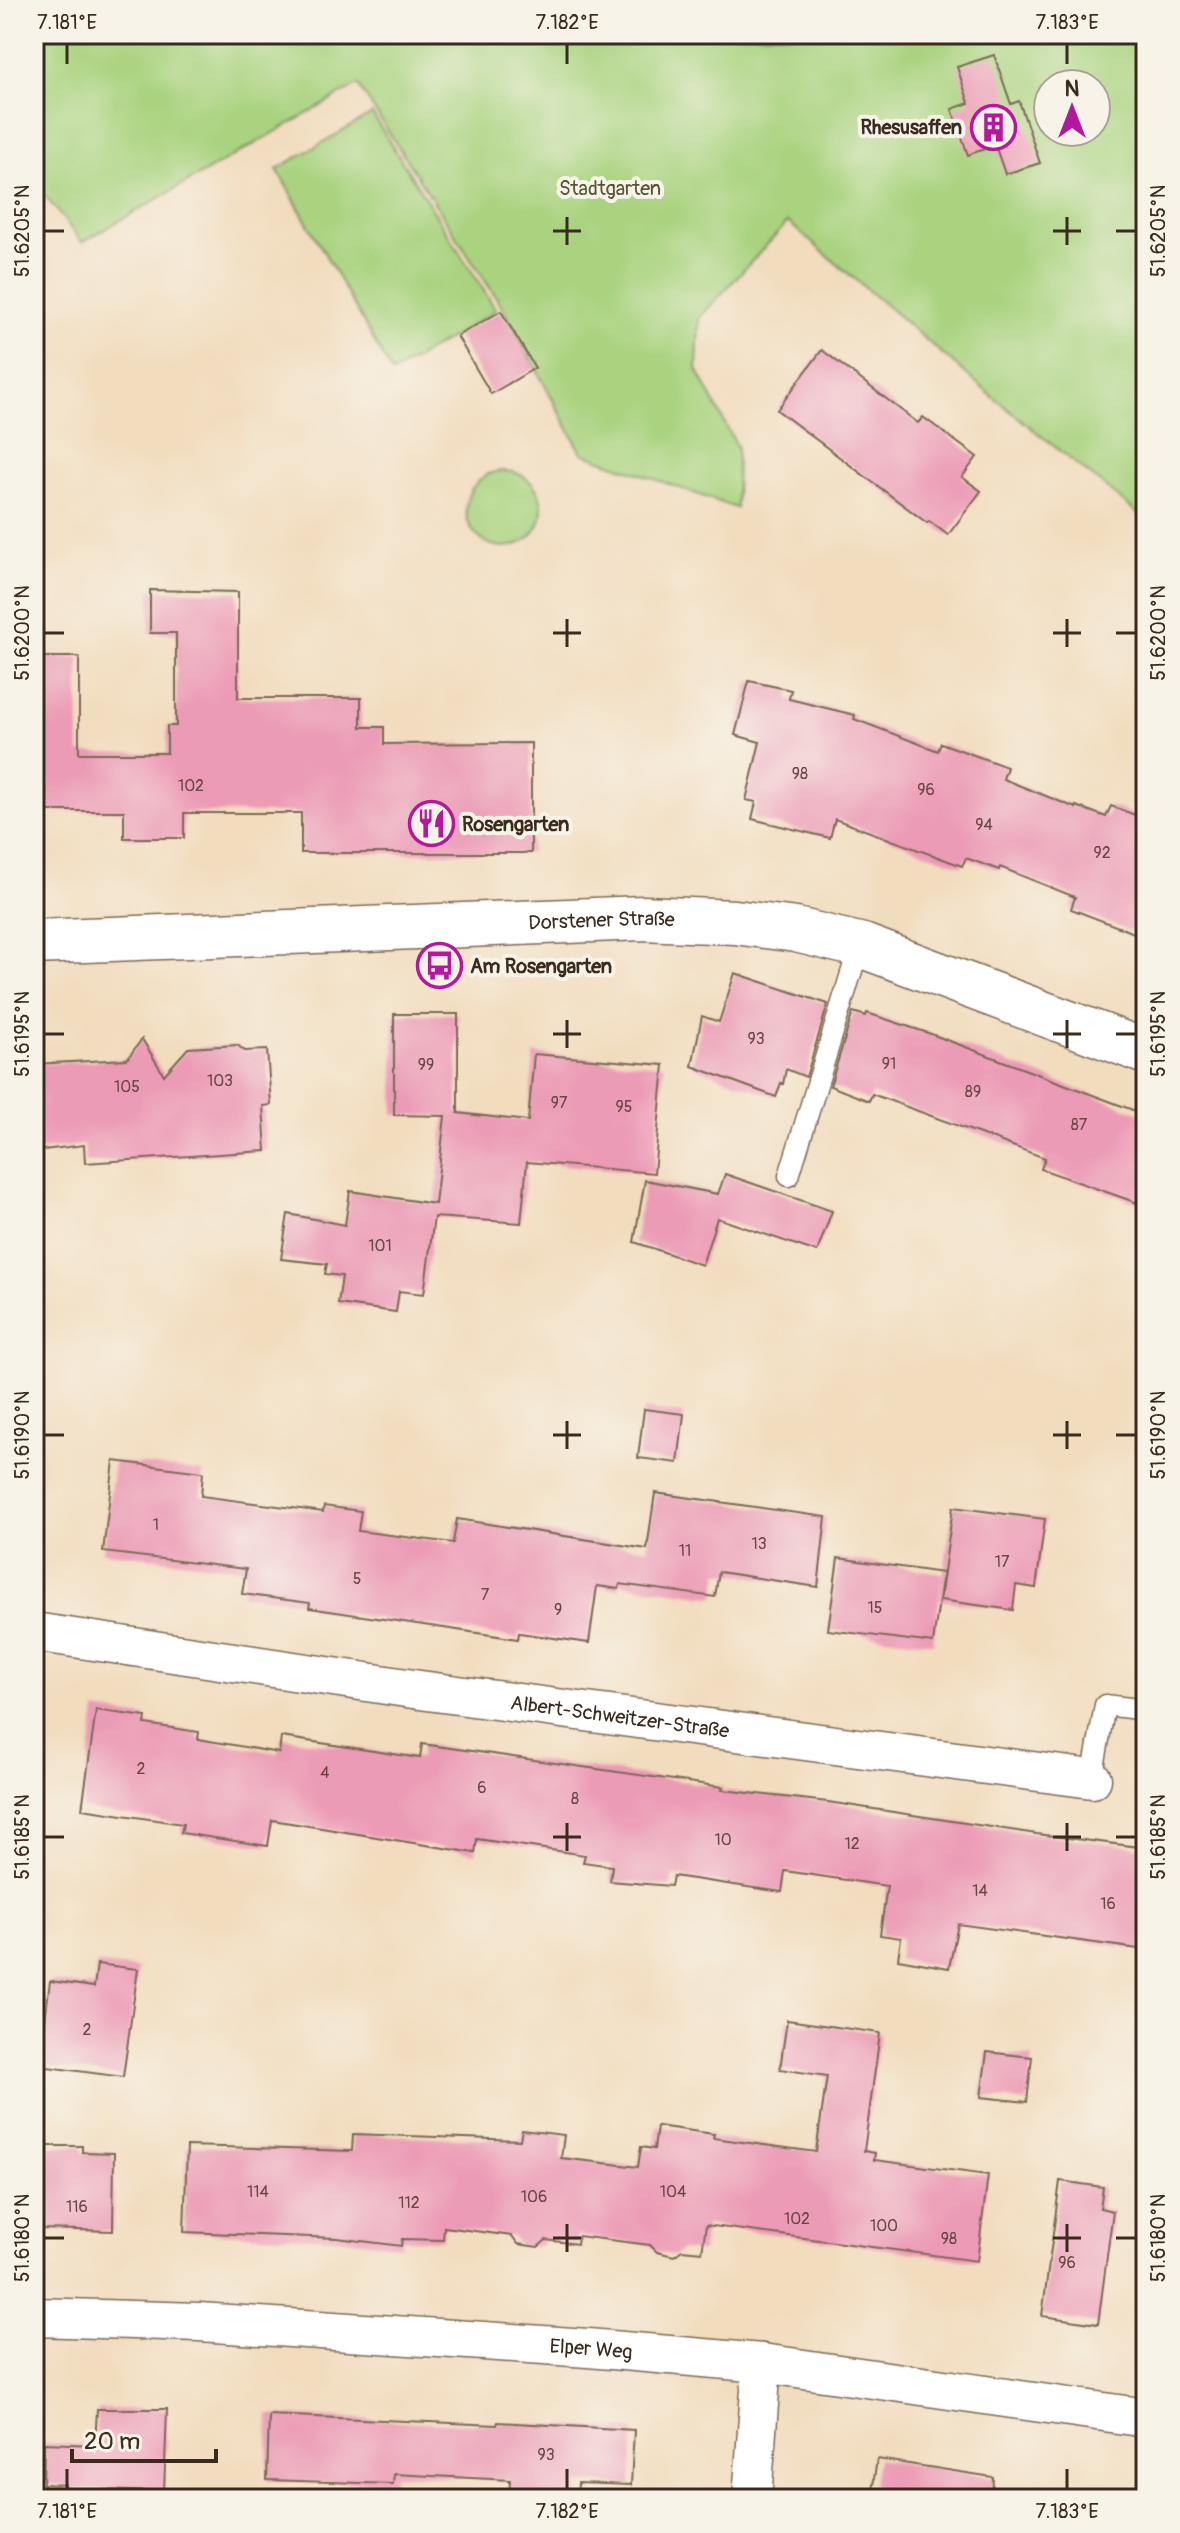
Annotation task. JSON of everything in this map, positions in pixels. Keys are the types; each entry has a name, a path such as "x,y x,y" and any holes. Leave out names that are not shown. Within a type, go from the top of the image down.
{"main road":[{"name":"Dorstener Straße","path":"34,942 643,918 735,922 796,930 863,946 1146,1052"}],"street":[{"name":"Albert-Schweitzer-Straße","path":"34,1632 420,1690 1092,1779"},
{"name":"Elper Weg","path":"34,2317 199,2322 762,2363 1146,2418"},
{"path":"752,2499 762,2363"}],"lane":[{"path":"789,1176 853,967 863,946"},
{"name":"Albert-Schweitzer-Straße","path":"1092,1779 1105,1705 1146,1710"}],"green space":[{"name":"Stadtgarten","path":"34,34 1146,34 1146,520 993,397 788,222 699,318 697,369 737,447 736,508 582,453 503,308 358,85 82,242 34,182"},
{"path":"372,114 496,310 392,373 277,169"},
{"path":"504,471 519,474 531,482 539,494 542,509 539,524 531,536 519,544 504,547 489,544 477,536 469,524 466,509 469,494 477,482 489,474"}],"building":[{"name":"Rhesusaffen","path":"994,55 1011,104 1019,101 1032,148 1035,148 1040,163 1005,174 995,145 968,155 952,109 969,103 957,67"},
{"path":"501,311 535,368 491,394 457,336"},
{"path":"822,350 918,423 923,417 977,457 962,477 981,491 948,535 929,521 927,523 777,410"},
{"path":"150,590 238,592 238,698 361,698 361,727 384,727 384,744 531,743 531,853 301,853 301,813 184,813 184,838 124,838 124,811 34,811 34,657 79,657 79,753 167,753 167,726 176,726 176,633 150,633"},
{"path":"749,681 791,690 789,699 855,715 854,719 938,751 941,743 1007,767 1003,779 1076,808 1106,817 1111,806 1146,819 1146,905 1134,933 1071,909 1075,897 1000,867 999,870 966,858 962,866 835,819 830,838 752,819 756,802 746,800 760,742 735,735"},
{"path":"735,973 828,1004 806,1077 786,1069 776,1097 692,1066 702,1016 719,1022"},
{"path":"853,1012 866,1016 867,1013 931,1034 1146,1115 1146,1206 1041,1169 1045,1158 872,1094 869,1101 830,1086"},
{"path":"394,1014 458,1014 458,1113 528,1121 534,1054 664,1065 654,1173 527,1162 521,1223 434,1217 424,1294 399,1291 396,1312 338,1304 342,1276 325,1274 327,1264 281,1259 288,1214 345,1225 350,1191 435,1204 445,1116 394,1115"},
{"path":"142,1039 164,1075 188,1048 237,1045 245,1051 267,1050 271,1105 263,1106 266,1151 85,1163 84,1145 34,1151 34,1064 127,1059"},
{"path":"725,1174 832,1211 817,1252 717,1218 702,1265 634,1242 645,1180 718,1194"},
{"path":"644,1409 684,1414 678,1463 638,1458"},
{"path":"114,1461 203,1472 201,1496 323,1512 324,1506 361,1511 358,1531 453,1543 457,1519 647,1549 655,1493 826,1517 818,1587 719,1572 715,1597 620,1584 619,1589 597,1586 589,1643 519,1633 518,1639 309,1608 310,1603 242,1594 246,1569 103,1552"},
{"path":"953,1507 1045,1519 1036,1588 1016,1585 1013,1610 940,1600"},
{"path":"838,1558 943,1573 933,1643 828,1630"},
{"path":"96,1710 146,1717 145,1724 199,1732 198,1739 279,1753 281,1737 420,1758 422,1744 723,1787 722,1790 828,1802 1146,1848 1146,1950 958,1924 949,1968 898,1959 901,1938 880,1935 887,1886 785,1871 782,1892 673,1876 671,1886 610,1881 612,1866 583,1862 585,1855 477,1839 475,1853 272,1820 268,1846 181,1833 183,1824 82,1809"},
{"path":"97,1964 138,1969 123,2077 39,2066 50,1981 94,1987"},
{"path":"787,2020 880,2033 864,2151 875,2153 874,2160 988,2175 977,2261 706,2225 702,2252 682,2250 674,2256 657,2252 650,2245 578,2236 577,2244 546,2240 538,2247 518,2244 512,2236 444,2227 443,2240 402,2239 401,2246 337,2238 184,2232 187,2146 352,2151 353,2134 520,2140 522,2130 564,2135 561,2158 638,2167 641,2147 654,2149 657,2126 714,2134 713,2138 816,2152 827,2076 780,2069"},
{"path":"987,2052 1032,2057 1027,2102 981,2097"},
{"path":"34,2146 82,2146 82,2152 114,2153 113,2231 41,2229 42,2183 34,2183"},
{"path":"1060,2181 1103,2187 1100,2208 1113,2211 1098,2324 1042,2316"},
{"path":"97,2409 167,2409 164,2492 65,2489 65,2485 43,2484 44,2443 95,2445"},
{"path":"269,2415 497,2425 498,2422 634,2430 631,2485 578,2483 577,2499 528,2499 509,2498 510,2480 394,2474 393,2484 267,2480"},
{"path":"877,2459 993,2477 992,2499 871,2499"}],"place":[{"name":"Rhesusaffen","path":"993,127"},
{"name":"Rosengarten","path":"431,824"},
{"name":"Am Rosengarten","path":"439,966"}]}
